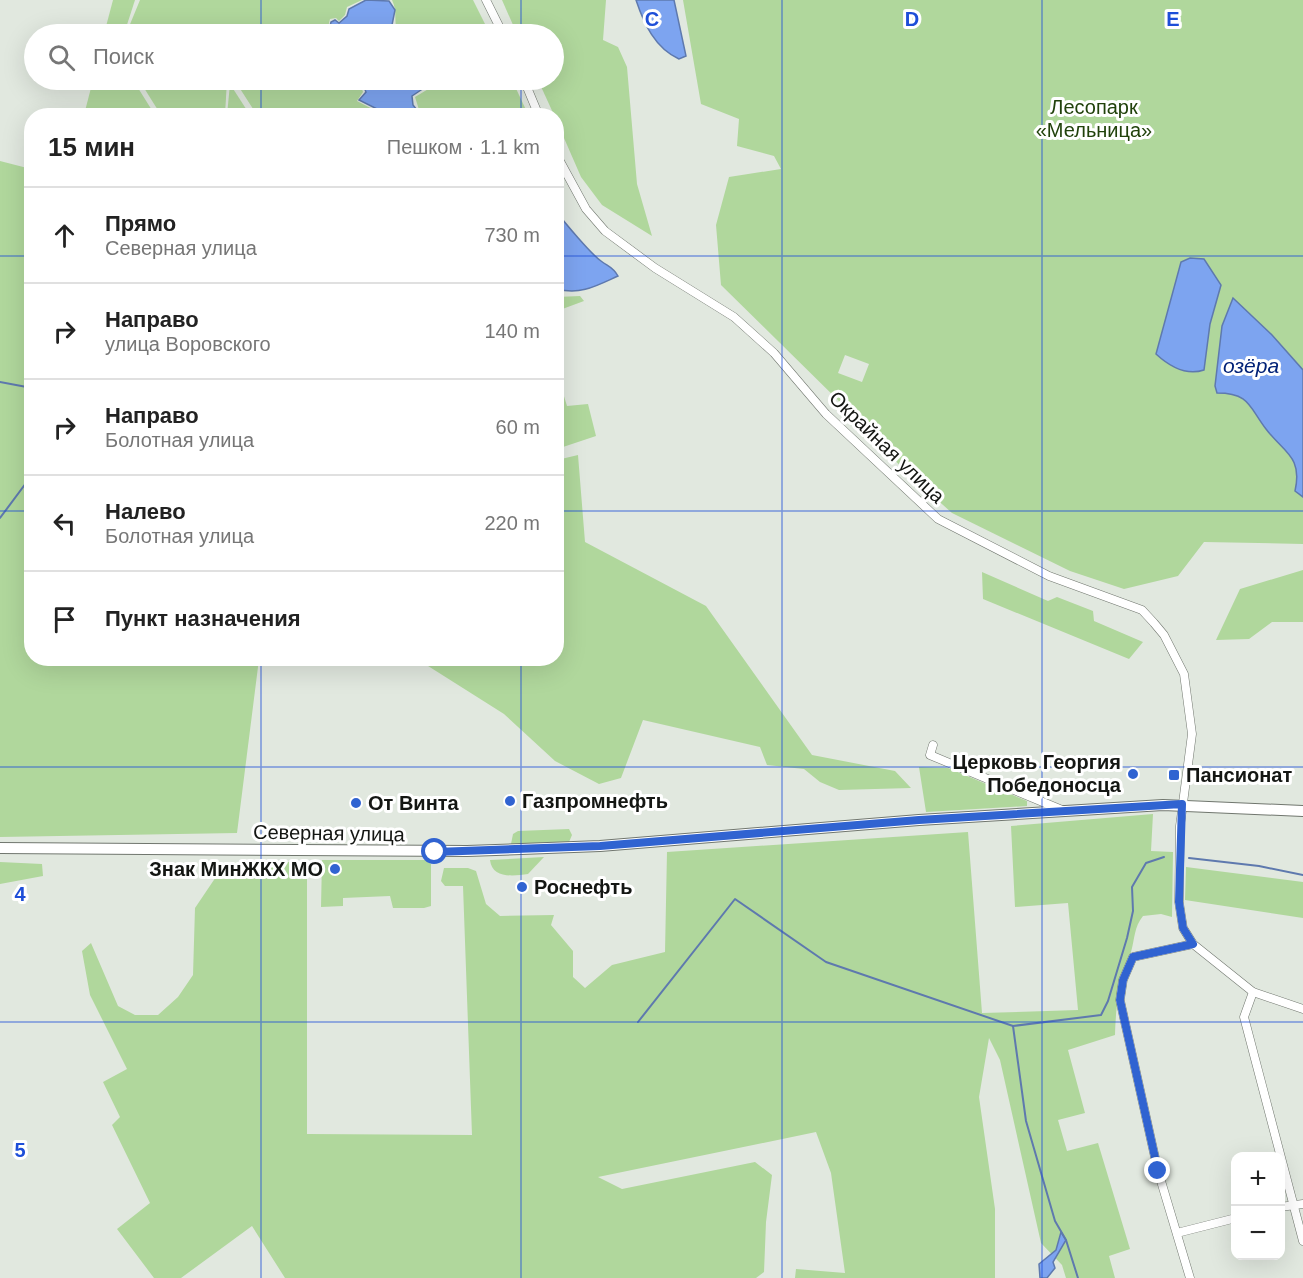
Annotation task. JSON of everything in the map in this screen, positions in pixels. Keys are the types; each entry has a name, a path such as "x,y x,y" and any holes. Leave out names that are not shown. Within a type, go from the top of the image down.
{"main road":[{"name":"Северная улица","path":"0,848 466,851 600,846 919,820 1182,804 1303,812"}],"street":[{"path":"486,0 497,24"},
{"path":"528,90 536,108"},
{"name":"Окрайная улица","path":"564,169 586,210 604,231 655,268 734,317 774,353 826,414 938,519 1049,576 1142,610 1164,635 1185,682 1192,734 1182,804 1179,902 1183,928 1193,944"},
{"path":"933,745 930,755 1066,812"},
{"path":"1190,1278 1158,1171 1120,1000 1123,980 1133,957 1193,944 1253,992 1303,1009"},
{"path":"1253,992 1244,1017 1303,1241"},
{"path":"1285,1206 1303,1204"},
{"path":"1177,1233 1231,1219"}],"green space":[{"path":"113,0 135,0 127,24 107,24"},
{"path":"140,0 362,0 347,7 345,15 339,21 336,18 330,19 329,24 130,24"},
{"path":"392,0 473,0 485,24 396,24"},
{"path":"502,0 606,0 603,40 618,47 627,67 637,184 652,236 602,205 581,177 564,138 564,108 551,108 543,90 564,90 564,24 513,24"},
{"name":"Лесопарк «Мельница»","path":"683,0 1303,0 1303,544 1204,542 1178,576 1124,589 1070,571 952,513 905,471 846,408 721,285 716,225 729,177 781,169 774,156 737,146 739,119 701,104","holes":["845,355 869,364 862,382 838,373"]},
{"path":"90,90 139,90 151,108 86,108"},
{"path":"145,90 226,90 225,108 157,108"},
{"path":"229,90 234,90 245,108 228,108"},
{"path":"241,90 362,90 357,101 370,108 252,108"},
{"path":"427,90 517,90 525,108 418,108 415,97"},
{"path":"0,161 24,167 24,666 258,666 237,833 0,837"},
{"path":"580,296 584,301 564,308 564,297"},
{"path":"564,396 567,406 588,404 596,436 564,447"},
{"path":"578,455 585,542 706,606 812,755 895,771 911,788 839,790 820,782 804,769 767,765 760,747 643,720 621,778 599,784 555,761 504,714 428,666 564,666 564,458"},
{"path":"1303,570 1303,622 1272,622 1249,639 1216,640 1240,589"},
{"path":"982,572 1048,601 1057,597 1093,611 1094,621 1143,642 1129,659 983,599"},
{"path":"919,767 948,768 1027,801 1027,806 926,812"},
{"path":"1153,814 1151,851 1173,852 1172,917 1161,914 1143,916 1140,920 1119,993 1115,1035 1068,1050 1085,1113 1058,1120 1067,1151 1098,1143 1130,1249 1109,1256 1115,1278 1066,1278 1062,1265 1041,1243 1000,1060 989,1038 979,1097 995,1209 995,1278 795,1278 796,1269 845,1273 831,1173 816,1132 598,1177 622,1189 755,1162 772,1175 766,1222 764,1272 756,1278 285,1278 252,1226 181,1278 154,1278 117,1229 150,1203 112,1125 120,1117 103,1082 127,1069 90,995 82,951 91,943 118,1006 135,1015 158,1015 178,997 193,975 195,908 226,862 307,862 307,1134 472,1135 463,886 445,886 441,881 444,868 468,868 476,871 486,904 500,916 554,915 551,925 573,951 573,977 585,988 612,965 665,952 667,852 968,832 982,1013 1078,1010 1068,903 1015,907 1011,826"},
{"path":"569,829 572,835 569,842 511,844 513,834 518,831"},
{"path":"544,857 528,874 516,875 499,873 490,860"},
{"path":"322,860 425,860 431,864 431,906 393,908 390,896 343,898 343,906 321,907"},
{"path":"0,862 42,864 43,876 0,884"},
{"path":"1186,867 1303,882 1303,918 1185,900"}],"water":[{"path":"366,0 389,1 395,10 392,24 330,24 335,20 339,23 347,16 349,9"},
{"path":"636,0 674,0 686,56 679,59 663,49 647,26"},
{"path":"365,90 421,90 412,96 415,108 375,108 359,100"},
{"path":"564,221 591,252 613,269 618,276 595,286 564,291"},
{"path":"1190,258 1204,259 1221,285 1210,324 1204,370 1197,372 1178,369 1156,354 1181,262"},
{"name":"озёра","path":"1233,298 1272,335 1303,370 1303,497 1295,491 1296,470 1290,455 1266,429 1248,403 1236,396 1217,393 1215,386 1222,326"},
{"path":"1061,1232 1066,1240 1053,1262 1055,1268 1047,1278 1040,1278 1039,1264 1056,1250"}],"waterway":[{"path":"0,382 24,386"},
{"path":"0,518 24,486"},
{"path":"1078,1278 1066,1240 1055,1221 1026,1121 1013,1026 1101,1015 1108,1001 1127,938 1133,911 1132,887 1146,863 1164,857"},
{"path":"1189,858 1259,866 1303,875"},
{"path":"638,1022 735,899 826,962 1013,1026"}],"place":[{"name":"Церковь Георгия Победоносца","path":"1133,774"},
{"name":"Пансионат","path":"1174,775"},
{"name":"Газпромнефть","path":"510,801"},
{"name":"От Винта","path":"356,803"},
{"name":"Знак МинЖКХ МО","path":"335,869"},
{"name":"Роснефть","path":"522,887"}],"route":[{"path":"435,852 600,846 919,820 1182,804 1179,902 1183,928 1193,944 1133,957 1123,980 1120,1000 1158,1171"}]}
